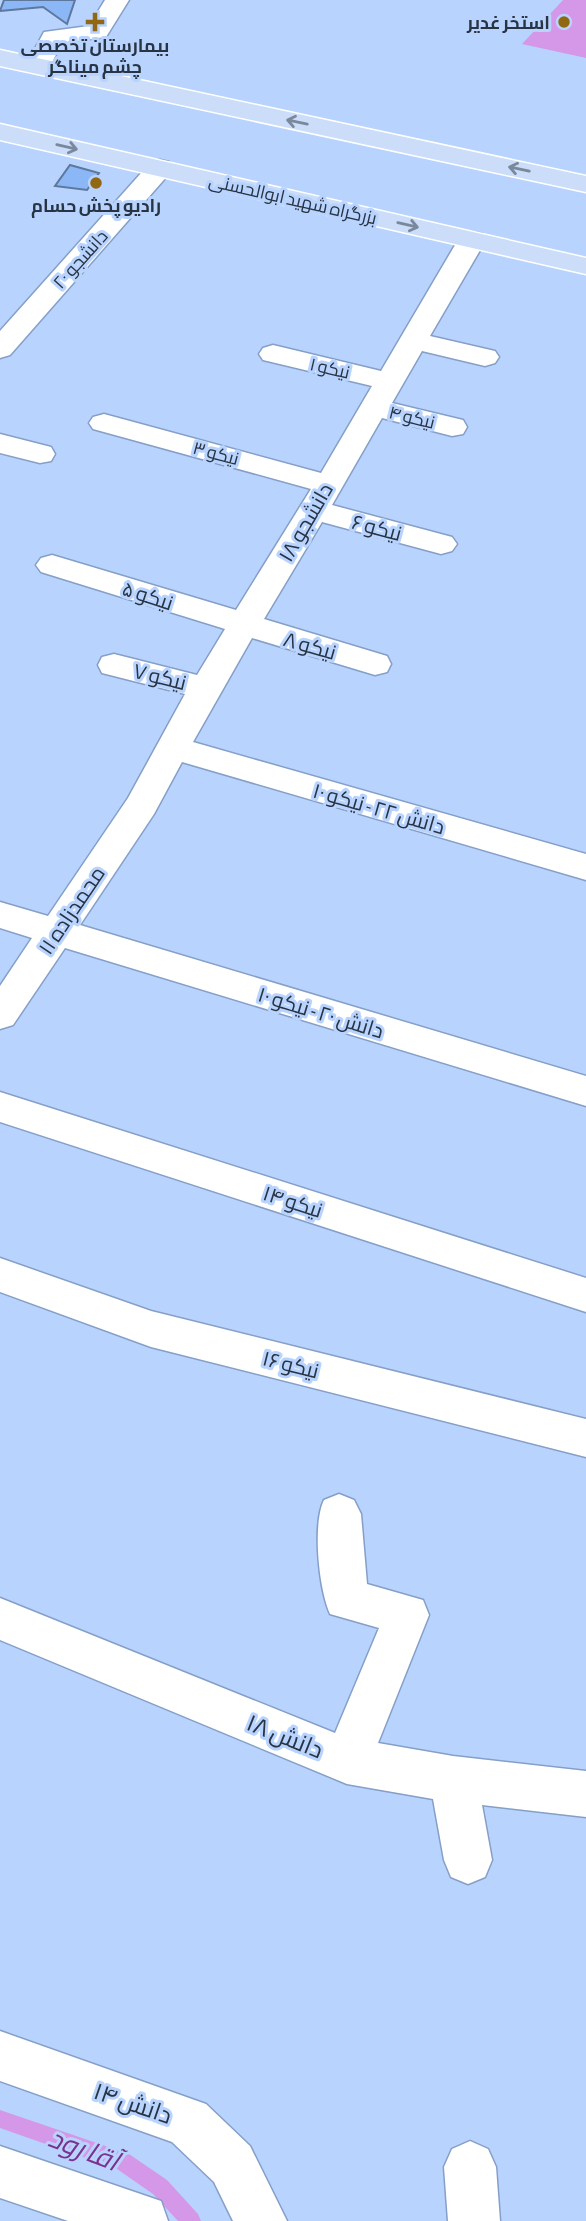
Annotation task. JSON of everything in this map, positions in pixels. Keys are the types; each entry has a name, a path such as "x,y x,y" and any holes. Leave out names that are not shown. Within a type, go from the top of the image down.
{"main road":[{"path":"0,58 586,184"},
{"name":"بزرگراه شهید ابوالحسنی","path":"0,132 586,266"}],"street":[{"path":"38,66 53,37 97,32 117,0"},
{"name":"دانشجو ۲۰","path":"0,349 160,168"},
{"name":"دانشجو ۱۸","path":"142,805 205,688 472,240"},
{"path":"412,340 485,357"},
{"name":"نیکو ۱","path":"273,354 380,394"},
{"name":"نیکو ۴","path":"380,394 452,427"},
{"name":"نیکو ۳","path":"104,423 321,497"},
{"path":"0,443 40,454"},
{"name":"نیکو ۶","path":"321,497 441,544"},
{"name":"نیکو ۵","path":"51,565 244,626"},
{"name":"نیکو ۸","path":"244,626 375,664"},
{"name":"نیکو ۷","path":"114,665 205,688"},
{"name":"دانش ۲۲ - نیکو ۱۰","path":"173,748 586,867"},
{"name":"محمدزاده ۱۱","path":"0,1015 142,805"},
{"name":"دانش ۲۰ - نیکو ۱۰","path":"0,915 586,1091"},
{"name":"نیکو ۱۴","path":"0,1107 586,1295"},
{"name":"نیکو ۱۶","path":"0,1275 151,1329 586,1438"},
{"path":"339,1514 346,1598 407,1615 347,1761"},
{"name":"دانش ۱۸","path":"0,1619 347,1761 453,1779 586,1794"},
{"path":"453,1779 468,1860"},
{"name":"دانش ۱۴","path":"0,2056 188,2122 232,2164 261,2221"},
{"path":"470,2167 474,2221"},
{"path":"0,2172 143,2221"}],"shaded area":[{"name":"استخر غدیر","path":"563,0 586,0 586,58 522,44"}],"building":[{"path":"4,0 75,0 67,24 43,7 0,11"},
{"path":"70,165 99,173 87,190 55,186"}],"waterway":[{"name":"آقا رود","path":"0,2119 122,2161 160,2187 191,2221"}],"place":[{"name":"بیمارستان تخصصی چشم میناگر","path":"95,22"},
{"name":"استخر غدیر","path":"564,22"},
{"name":"رادیو پخش حسام","path":"96,183"}]}
